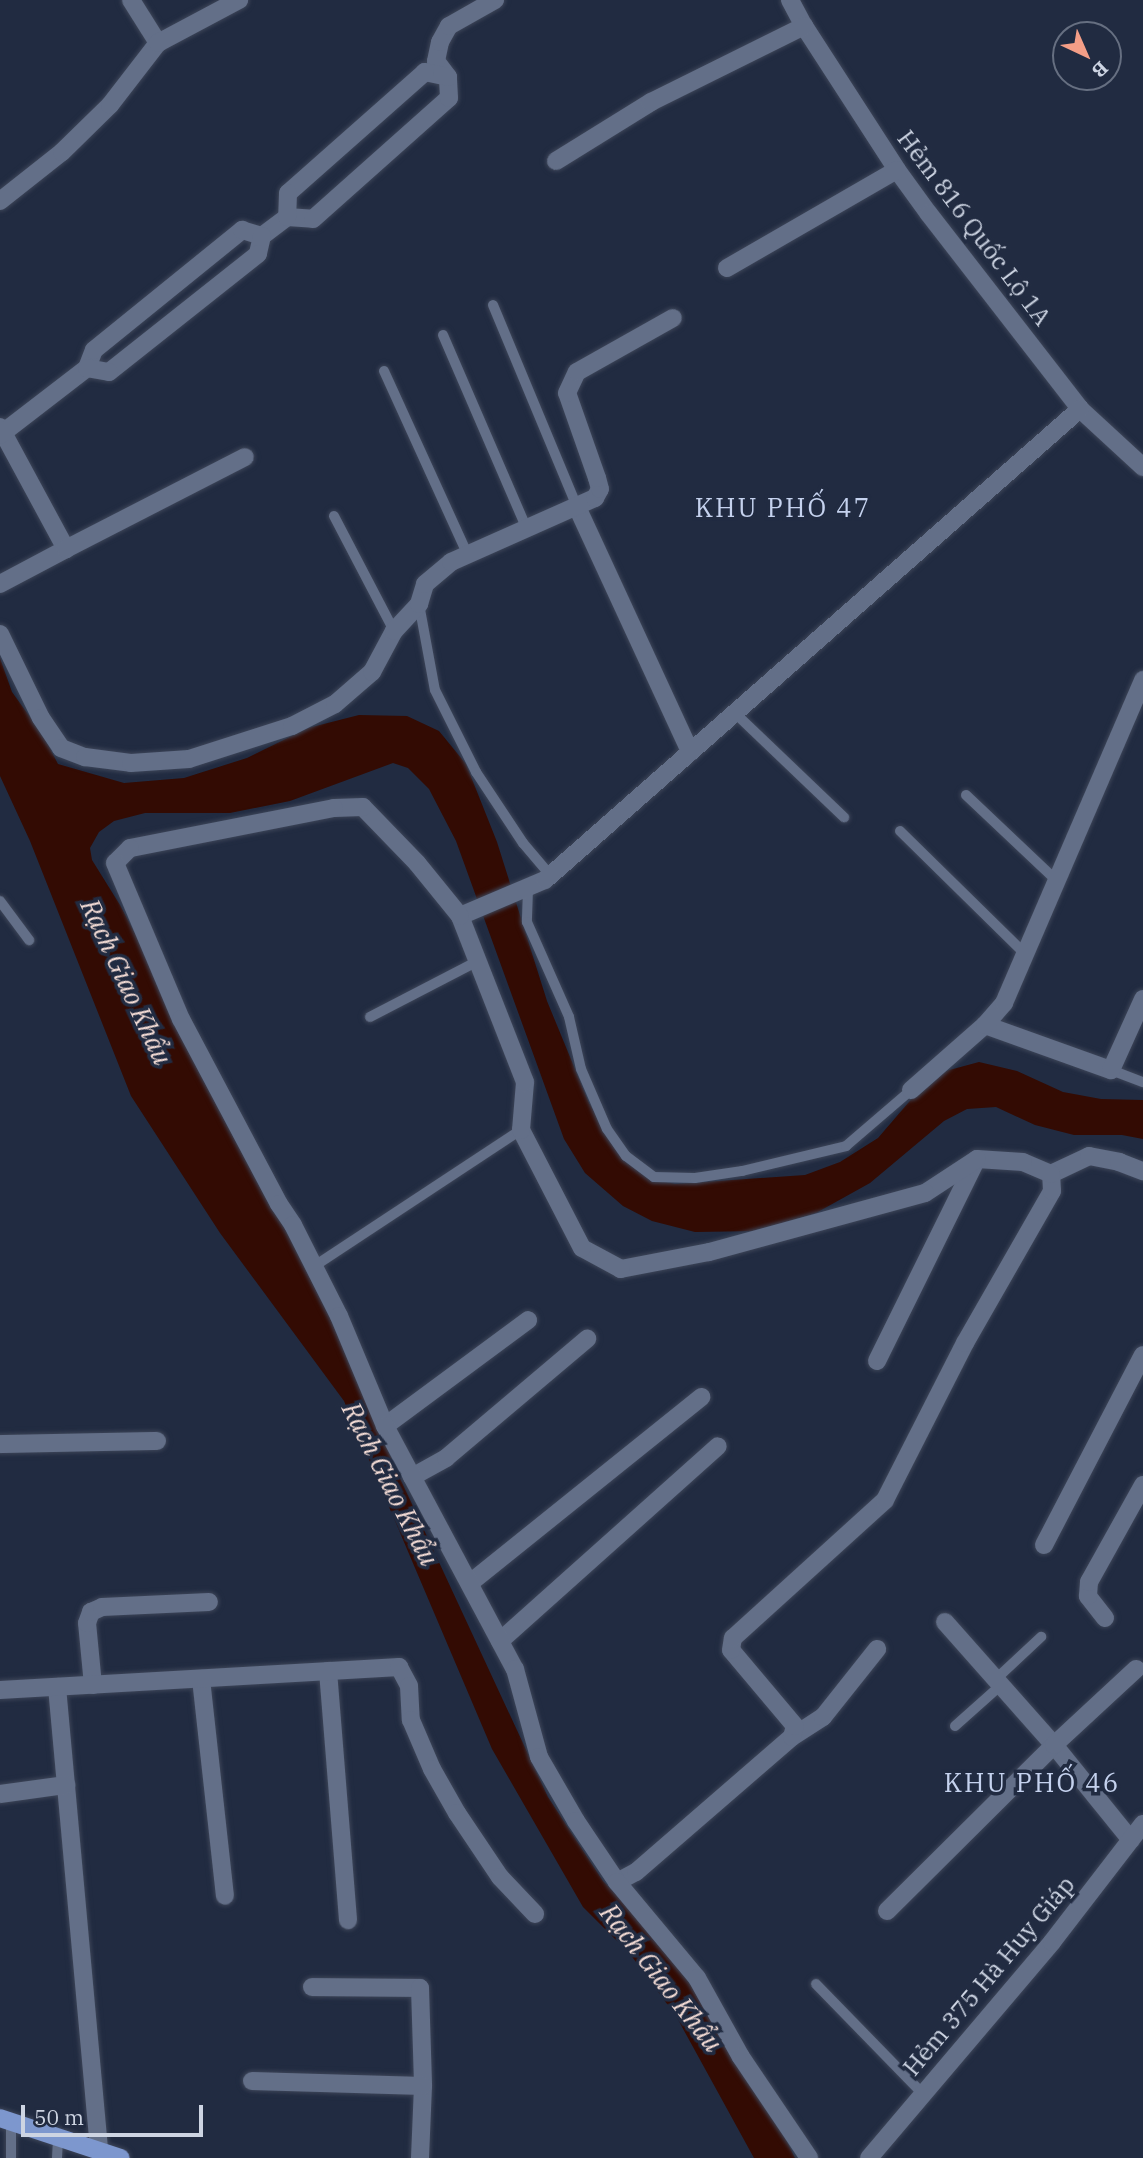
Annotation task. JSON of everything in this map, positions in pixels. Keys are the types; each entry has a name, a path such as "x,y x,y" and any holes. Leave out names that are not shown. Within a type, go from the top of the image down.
{"main road":[{"path":"6,2121 121,2158"}],"street":[{"path":"131,0 158,43"},
{"path":"0,201 62,152 110,105 158,43 239,0"},
{"path":"87,368 109,372 258,254 262,236 286,217 313,219 449,98 448,77 436,61 440,42 449,26 495,0"},
{"name":"Hẻm 816 Quốc Lộ 1A","path":"790,0 897,170 1080,410 1143,467"},
{"path":"556,161 651,103 804,26"},
{"path":"286,217 289,192 425,72 448,77"},
{"path":"727,268 897,170"},
{"path":"66,549 1,432 87,368 94,350 242,230 262,236"},
{"path":"0,634 41,718 61,748 85,757 131,762 189,759 292,726 335,704 372,672 394,631 419,604 425,584 451,562 595,498 600,489 567,393 577,372 673,318"},
{"path":"464,915 528,889 550,875 1080,410"},
{"path":"0,584 245,457"},
{"path":"577,507 690,751"},
{"path":"911,1090 985,1025 1004,1003 1143,680"},
{"path":"809,2158 741,2057 697,1978 617,1882 576,1821 539,1757 515,1670 385,1426 340,1316 181,1019 115,863 130,848 334,808 363,807 464,915 478,961 524,1082 521,1130 582,1248 621,1269 709,1252 925,1193 977,1159 1023,1162 1051,1174 1089,1156 1119,1162 1143,1171"},
{"path":"985,1025 1111,1070 1143,999"},
{"path":"877,1361 977,1159"},
{"path":"792,1737 795,1726 731,1650 733,1638 886,1500 965,1343 1052,1191 1051,1174"},
{"path":"385,1426 528,1320"},
{"path":"412,1477 446,1458 587,1339"},
{"path":"1044,1545 1143,1355"},
{"path":"470,1583 701,1397"},
{"path":"0,1444 157,1441"},
{"path":"500,1641 718,1446"},
{"path":"1105,1618 1088,1596 1089,1582 1143,1485"},
{"path":"93,1685 87,1623 91,1612 102,1607 209,1602"},
{"path":"945,1622 1054,1745 1131,1840"},
{"path":"617,1882 636,1872 792,1737 823,1717 877,1649"},
{"path":"0,1690 399,1667 409,1686 411,1720 432,1769 457,1814 500,1877 535,1914"},
{"path":"887,1911 1054,1745 1136,1670"},
{"path":"328,1671 348,1920"},
{"path":"201,1679 225,1896"},
{"path":"57,1687 99,2151"},
{"path":"0,1794 66,1785"},
{"name":"Hẻm 375 Hà Huy Giáp","path":"869,2158 1052,1942 1143,1824"},
{"path":"312,1986 420,1988 423,2086 420,2158"},
{"path":"252,2081 423,2086"}],"lane":[{"path":"494,305 577,507"},
{"path":"443,335 527,529"},
{"path":"384,371 468,555"},
{"path":"334,516 394,631"},
{"path":"419,604 435,690 476,772 523,843 550,875"},
{"path":"735,713 844,817"},
{"path":"967,795 1057,881"},
{"path":"900,831 1025,954"},
{"path":"528,889 527,922 569,1017 580,1069 607,1129 626,1156 654,1177 695,1178 730,1173 846,1146 911,1090"},
{"path":"0,901 29,940"},
{"path":"370,1017 478,961"},
{"path":"1111,1070 1143,1083"},
{"path":"313,1267 521,1130"},
{"path":"955,1726 1041,1637"},
{"path":"816,1984 923,2094"},
{"path":"6,2121 11,2158"},
{"path":"57,2158 58,2138"}],"water":[{"name":"Rạch Giao Khẩu","path":"0,658 12,692 43,735 58,764 124,783 184,778 247,758 308,728 359,715 407,716 439,731 466,764 497,842 547,1001 589,1103 622,1158 648,1178 675,1184 805,1175 840,1162 878,1138 921,1088 942,1072 979,1062 1017,1071 1063,1092 1101,1099 1143,1100 1143,1139 1122,1135 1074,1135 1035,1125 996,1107 967,1109 944,1121 870,1183 816,1213 758,1231 695,1232 652,1221 623,1206 585,1173 564,1139 456,841 429,789 408,768 393,763 290,801 230,813 145,813 114,821 99,832 90,848 92,860 120,905 338,1317 392,1461 548,1797 603,1881 674,1953 770,2107 795,2158 754,2158 676,2016 630,1954 583,1907 492,1749 344,1401 220,1233 131,1096 30,841 0,776"}],"district":[{"name":"KHU PHỐ 47","path":"783,508"},
{"name":"KHU PHỐ 46","path":"1032,1783"}]}
